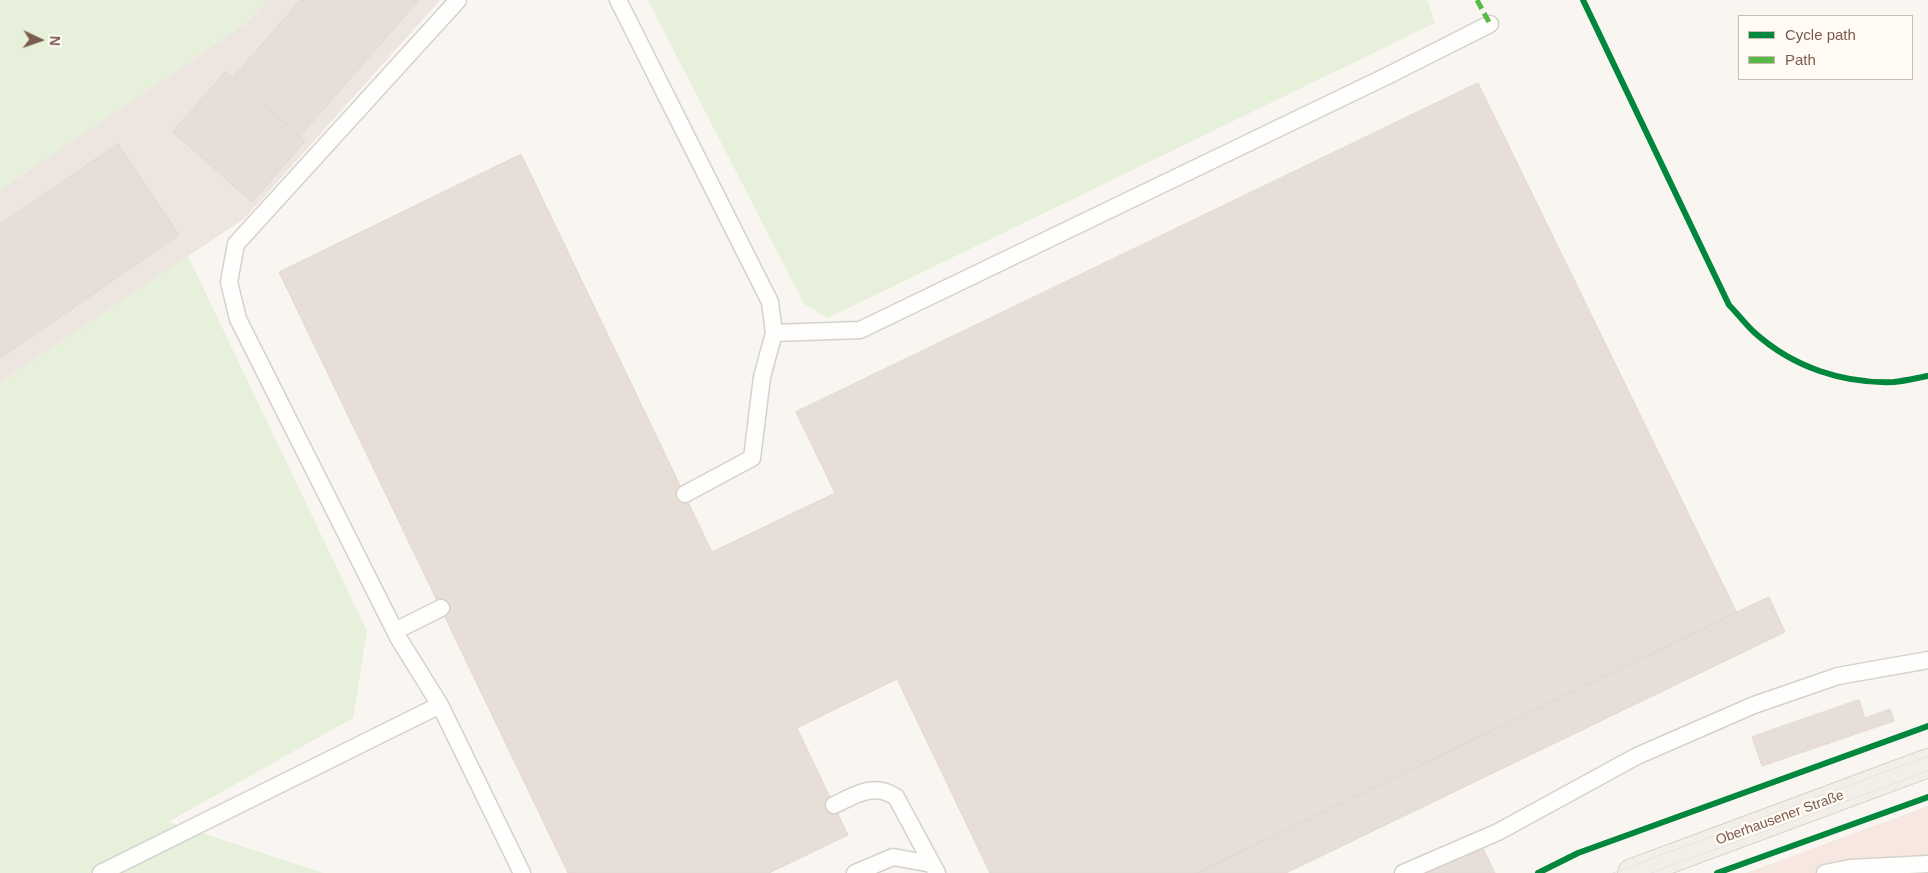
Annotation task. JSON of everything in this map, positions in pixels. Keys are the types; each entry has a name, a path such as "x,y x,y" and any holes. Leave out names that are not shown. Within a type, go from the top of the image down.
{"main road":[{"name":"Oberhausener Straße","path":"1632,873 1928,763"}],"lane":[{"path":"458,0 236,244 229,282 238,319 395,631 440,705 522,873"},
{"path":"618,0 770,302 774,333 762,377 752,458 685,494"},
{"path":"774,333 860,330 1392,74 1490,24"},
{"path":"395,631 441,608"},
{"path":"1403,873 1498,832 1637,756 1754,705 1838,676 1928,660"},
{"path":"101,873 440,705"},
{"path":"834,804 866,790 886,790 896,797 934,868"},
{"path":"854,873 893,857 934,868"},
{"path":"1826,873 1850,868 1928,864"}],"shaded area":[{"path":"267,0 440,0 245,218 0,383 0,190 246,23"},
{"path":"1928,806 1928,873 1746,873"}],"green space":[{"path":"0,0 267,0 246,23 0,190"},
{"path":"648,0 1427,0 1435,23 828,318 804,304"},
{"path":"188,256 367,631 353,718 168,822 323,873 0,873 0,383"}],"building":[{"path":"301,0 419,0 300,136 233,78"},
{"path":"226,72 305,141 252,202 173,132"},
{"path":"1478,83 1737,613 1197,873 990,873 897,679 797,728 848,835 769,873 568,873 279,272 521,154 712,552 835,493 796,412"},
{"path":"118,144 179,235 0,358 0,225"},
{"path":"1769,597 1785,632 1286,873 1197,873"},
{"path":"1859,700 1865,718 1890,709 1894,721 1762,766 1752,737"},
{"path":"1480,842 1495,873 1420,873"}],"tram line":[{"path":"1613,873 1928,756"},
{"path":"1651,873 1928,771"}],"marked path":[{"path":"1477,0 1490,24"}],"cycle path":[{"path":"1583,0 1729,305 1748,327 1770,345 1802,364 1838,376 1875,382 1894,382 1928,376"},
{"path":"1538,873 1578,853 1928,726"},
{"path":"1717,873 1928,797"}]}
